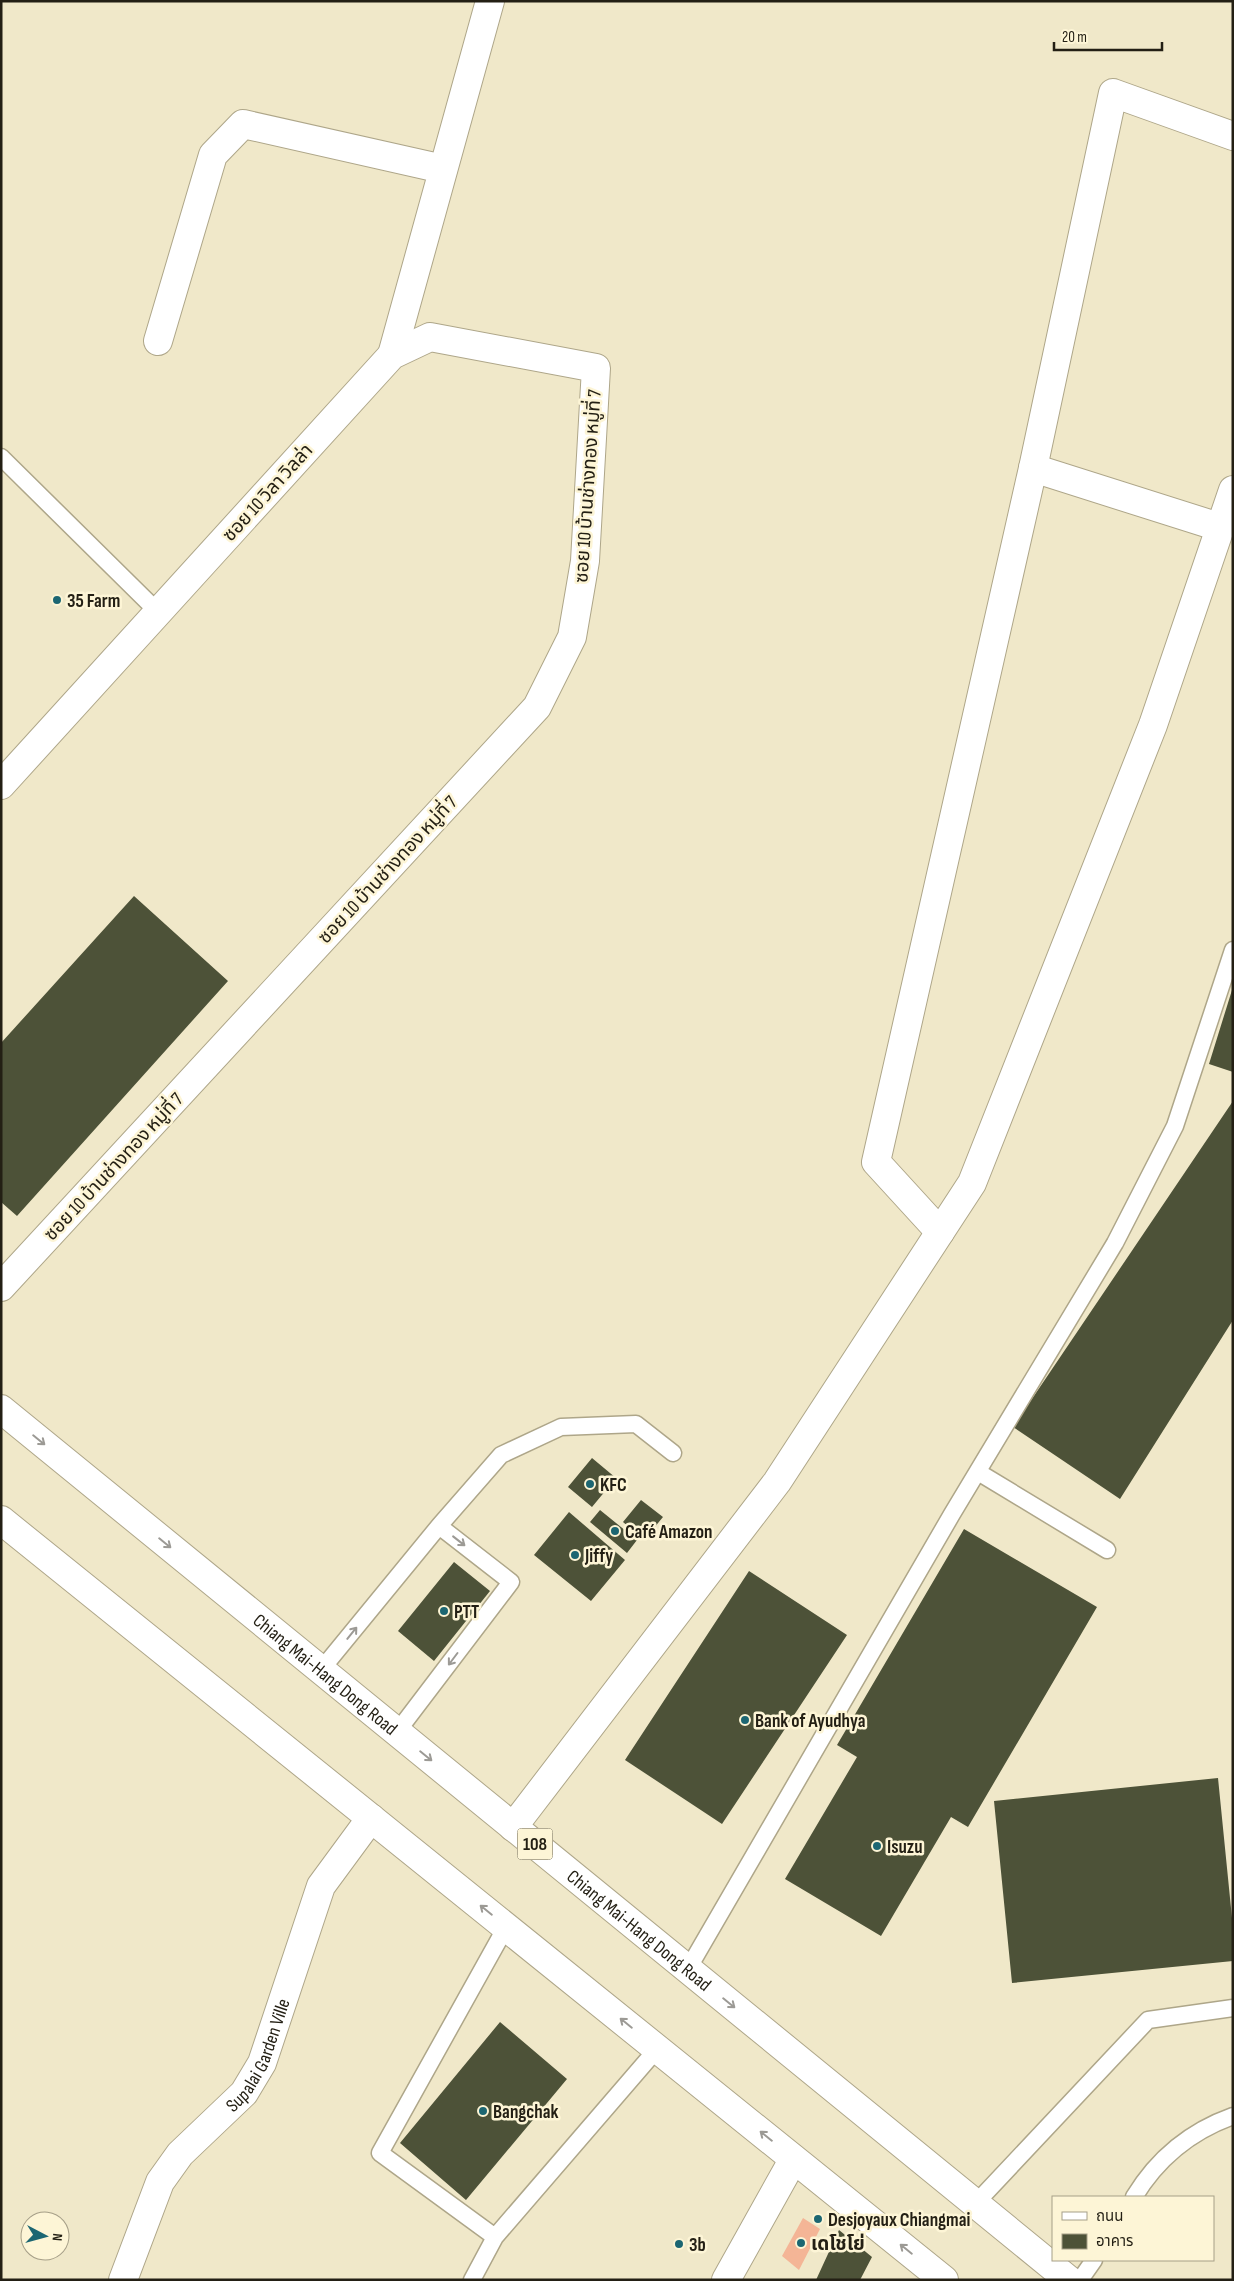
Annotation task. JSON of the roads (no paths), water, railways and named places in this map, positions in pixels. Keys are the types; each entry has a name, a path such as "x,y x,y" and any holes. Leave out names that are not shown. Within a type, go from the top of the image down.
{"street":[{"path":"392,355 490,1"},
{"path":"940,1232 876,1162 1033,468 1113,92 1233,136"},
{"path":"158,341 213,155 243,124 443,169"},
{"name":"ซอย 10 วิลา วิลล่า","path":"1,785 392,355 430,337 596,368"},
{"name":"ซอย 10 บ้านช่างทอง หมู่ที่ 7","path":"1,1286 537,707 572,637 582,580 585,561 596,368"},
{"path":"1033,468 1219,527"},
{"path":"513,1827 777,1482 940,1232 975,1174 1152,725 1233,490"},
{"name":"Chiang Mai-Hang Dong Road","path":"1,1409 1069,2280"},
{"path":"1,1520 792,2158 930,2275"},
{"name":"Supalai Garden Ville","path":"123,2280 160,2182 180,2154 244,2093 262,2063 321,1886 371,1818"},
{"path":"726,2280 792,2158"}],"lane":[{"path":"1,457 158,612"},
{"path":"688,1970 978,1472 1115,1243 1175,1126 1233,950"},
{"path":"321,1670 439,1526 501,1455 561,1427 636,1424 674,1453"},
{"path":"978,1472 1107,1550"},
{"path":"397,1732 511,1582 439,1526"},
{"path":"495,2237 380,2153 506,1927"},
{"path":"976,2204 1148,2020 1233,2008"},
{"path":"472,2280 495,2237 657,2049"},
{"path":"1135,2196 1173,2148 1215,2122 1233,2116"},
{"path":"1215,2122 1233,2129"},
{"path":"1080,2280 1093,2261"}],"place":[{"name":"35 Farm","path":"57,600"},
{"name":"KFC","path":"590,1484"},
{"name":"Café Amazon","path":"615,1531"},
{"name":"Jiffy","path":"575,1555"},
{"name":"PTT","path":"444,1611"},
{"name":"Bank of Ayudhya","path":"745,1720"},
{"name":"Isuzu","path":"877,1846"},
{"name":"Bangchak","path":"483,2111"},
{"name":"Desjoyaux Chiangmai","path":"818,2219"},
{"name":"เดโชโย่","path":"801,2243"},
{"name":"3b","path":"679,2244"}]}
